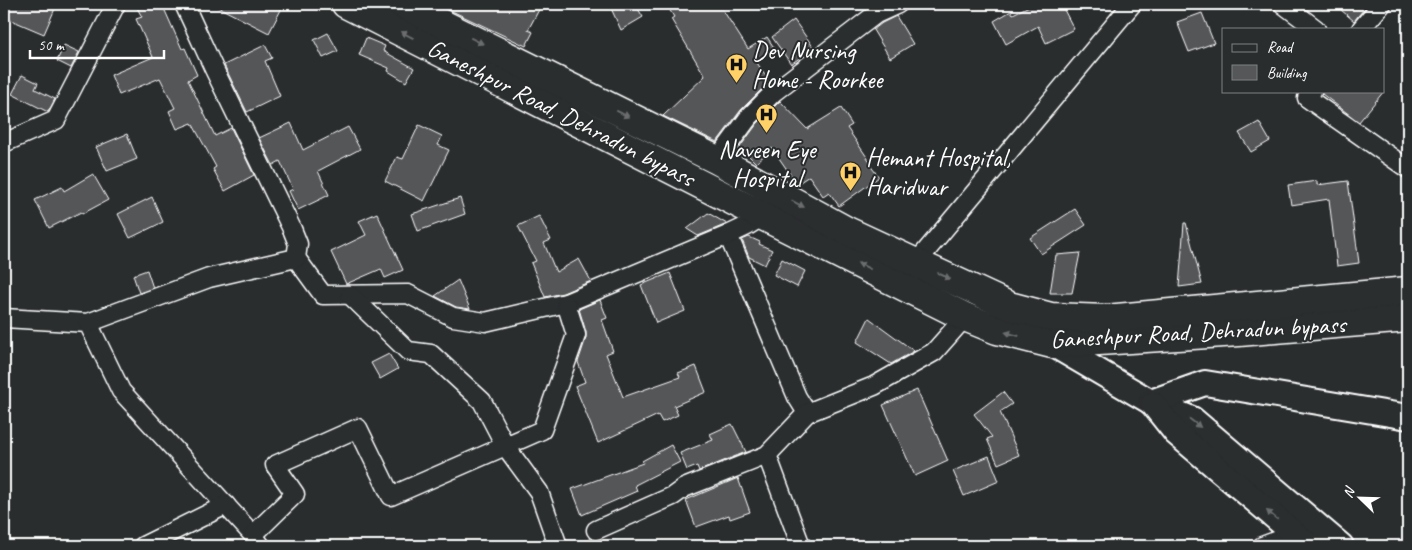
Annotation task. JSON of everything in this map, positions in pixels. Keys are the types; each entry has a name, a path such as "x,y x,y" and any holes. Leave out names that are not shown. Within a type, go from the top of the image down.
{"main road":[{"name":"Ganeshpur Road, Dehradun bypass","path":"346,4 763,216 997,330 1052,344 1238,332 1408,318"},
{"path":"402,4 717,160 847,230 1009,306 1051,317 1106,318 1408,291"},
{"path":"1040,314 1052,344 1152,402 1192,419 1341,546"},
{"path":"1152,402 1205,383 1408,417"},
{"path":"1152,402 1176,433 1302,540"}],"street":[{"path":"4,143 56,120 116,4"},
{"path":"184,4 292,229 298,244 296,258 324,295 408,294 454,317 485,322 566,303 728,235 763,216"},
{"path":"717,160 748,117 774,92 876,14 898,4"},
{"path":"916,263 1132,4"},
{"path":"1283,4 1315,28"},
{"path":"1362,28 1382,4"},
{"path":"1311,92 1307,98 1408,169"},
{"path":"728,235 796,397 807,413"},
{"path":"4,318 88,323 209,278 296,258"},
{"path":"350,295 408,351 431,354 482,401 506,447 540,492 558,546"},
{"path":"88,323 121,391 257,540 295,494 275,465 358,428 392,496 542,430 576,335 566,303"},
{"path":"596,530 673,496 684,488 767,455 807,413 874,386 934,352 965,316"},
{"path":"767,455 801,546"},
{"path":"143,546 226,505"},
{"path":"1262,546 1302,540"}],"building":[{"path":"9,4 57,4 44,34 4,17"},
{"path":"135,4 162,4 182,49 185,48 197,75 188,80 215,136 231,128 254,175 225,191 213,169 216,167 192,123 177,129 169,111 175,108 160,78 119,95 111,75 153,57 136,19 142,17"},
{"path":"212,4 284,4 269,33"},
{"path":"437,4 542,4 528,30 533,32 526,46"},
{"path":"609,4 635,4 643,17 621,30"},
{"path":"666,4 719,4 748,49 767,37 775,49 756,61 769,82 741,110 717,142 663,116 705,76 671,19 674,17"},
{"path":"1033,4 1061,4 1074,29 1046,43 1038,26 1006,44 994,21 1011,11 1013,14"},
{"path":"1334,4 1368,4 1354,21"},
{"path":"1202,13 1214,43 1189,52 1177,22"},
{"path":"896,16 913,44 890,58 873,30"},
{"path":"794,20 814,48 791,64 772,37"},
{"path":"328,33 338,51 323,58 314,40"},
{"path":"366,38 385,46 383,51 414,68 406,82 388,71 389,68 359,55"},
{"path":"64,45 79,52 71,68 57,61"},
{"path":"265,45 272,58 265,61 280,96 247,112 224,65"},
{"path":"22,75 38,83 35,89 55,99 48,112 12,94"},
{"path":"1323,92 1383,92 1359,122 1322,94"},
{"path":"780,101 807,129 841,108 852,125 847,128 879,177 839,206 829,192 823,196 809,176 797,184 772,148 756,163 740,147 757,124"},
{"path":"1259,122 1270,141 1251,152 1239,133"},
{"path":"291,123 303,150 348,127 360,149 318,171 329,195 298,210 289,191 293,189 280,161 273,165 259,138"},
{"path":"419,125 442,136 438,145 449,150 424,201 385,181 397,157 403,159"},
{"path":"127,134 137,159 107,171 96,147"},
{"path":"93,174 108,200 82,214 81,212 49,228 35,200 62,187 64,191"},
{"path":"1317,181 1317,185 1348,181 1359,263 1337,266 1329,199 1291,205 1288,185"},
{"path":"152,197 163,222 130,238 118,214"},
{"path":"460,198 465,214 418,231 412,214"},
{"path":"1075,209 1086,225 1041,254 1030,238"},
{"path":"377,213 403,270 385,278 381,269 346,284 331,252 366,235 359,221"},
{"path":"708,213 727,224 698,236 687,229"},
{"path":"539,216 551,240 544,243 556,272 579,259 591,281 563,293 545,297 531,263 536,261 518,226"},
{"path":"1184,223 1186,223 1202,284 1179,287"},
{"path":"749,237 772,250 765,265 749,257 742,240"},
{"path":"1080,253 1072,293 1050,293 1056,255"},
{"path":"782,259 805,271 797,287 774,275"},
{"path":"147,270 153,288 139,293 133,275"},
{"path":"670,273 685,311 656,323 641,285"},
{"path":"458,280 470,309 456,307 435,296"},
{"path":"600,300 607,318 602,320 613,351 606,354 623,397 680,377 678,373 696,366 706,392 674,406 678,415 662,422 658,415 598,443 575,386 585,382 578,362 586,338 579,309"},
{"path":"869,318 914,351 891,364 857,342"},
{"path":"389,354 398,369 380,379 371,363"},
{"path":"917,390 948,461 915,476 883,405"},
{"path":"1003,392 1012,404 1000,412 1019,455 998,464 987,439 992,437 974,414"},
{"path":"732,424 746,452 699,471 697,466 687,470 680,453 713,440 710,434"},
{"path":"671,445 680,462 635,485 637,491 582,515 572,489 643,463 642,461"},
{"path":"989,456 999,481 964,496 953,471"},
{"path":"738,478 750,512 730,519 729,515 696,527 686,500"}],"place":[{"name":"Dev Nursing Home - Roorkee","path":"736,84"},
{"name":"Naveen Eye Hospital","path":"767,134"},
{"name":"Hemant Hospital, Haridwar","path":"850,191"}]}
